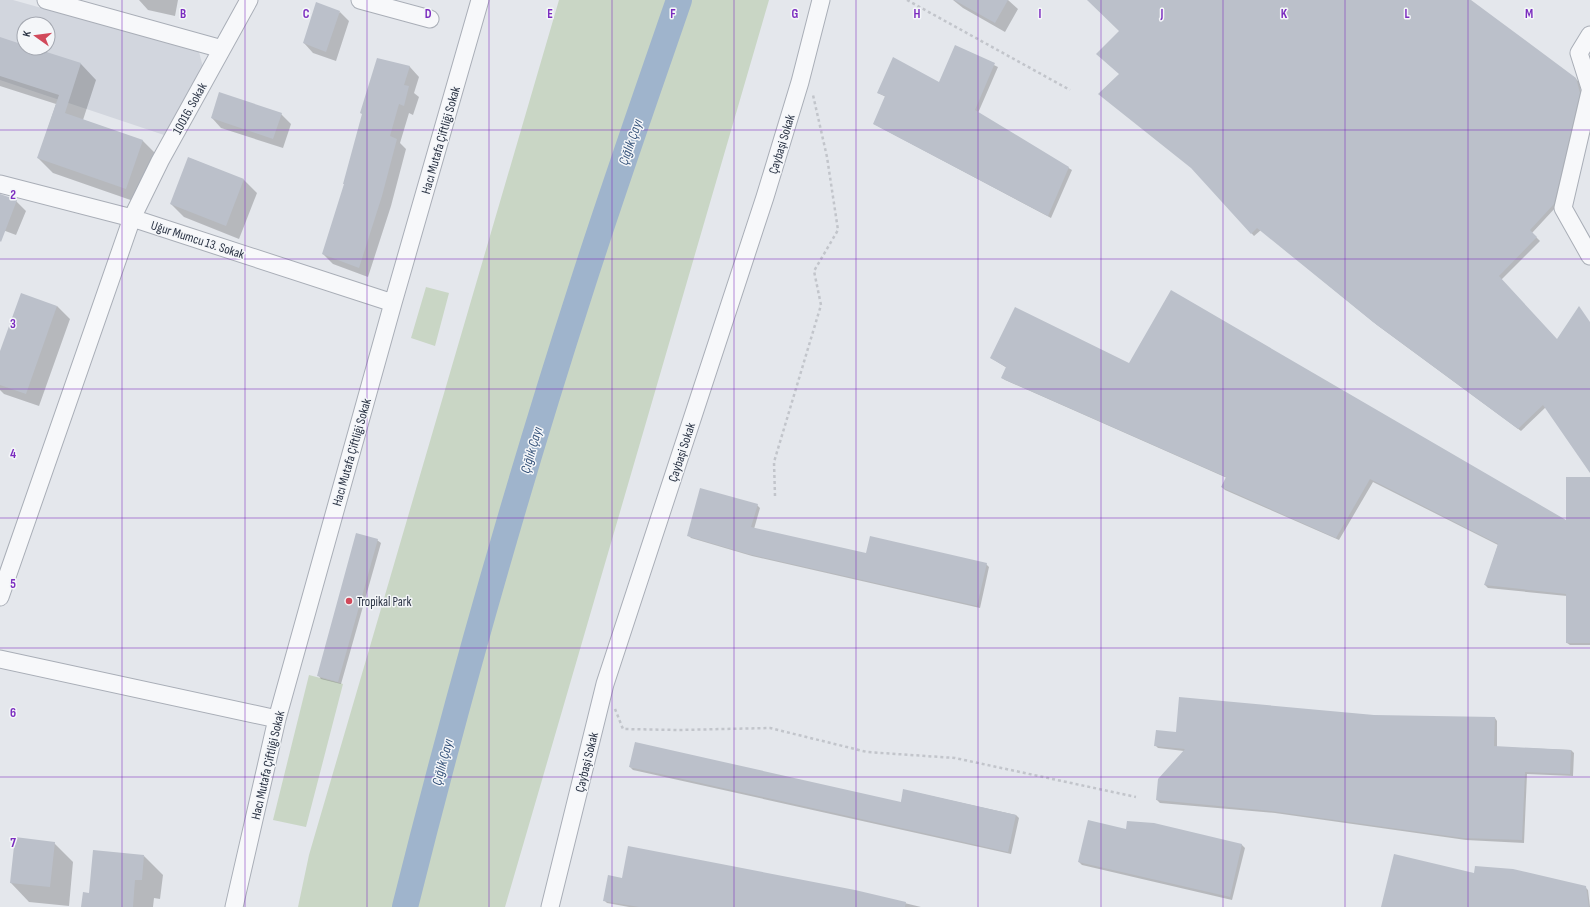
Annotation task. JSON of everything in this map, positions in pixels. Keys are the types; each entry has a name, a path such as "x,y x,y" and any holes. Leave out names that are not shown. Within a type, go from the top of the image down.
{"street":[{"path":"46,0 222,49"},
{"name":"10016. Sokak","path":"0,597 132,218 160,161 249,0"},
{"path":"360,0 430,19"},
{"name":"Hacı Mutafa Çiftliği Sokak","path":"234,907 277,719 393,303 480,0"},
{"name":"Çaybaşi Sokak","path":"550,907 605,684 765,197 800,82 821,0"},
{"path":"1590,35 1579,53 1590,88"},
{"path":"1590,92 1563,208 1590,256"},
{"name":"Uğur Mumcu 13. Sokak","path":"0,184 132,218 393,303"},
{"path":"0,659 277,719"}],"path":[{"path":"907,0 1070,90"},
{"path":"775,496 774,462 821,305 814,271 838,230 827,157 812,88 800,82"},
{"path":"614,706 623,729 678,730 770,728 867,752 955,758 1136,797"}],"shaded area":[{"path":"0,0 13,0 199,52 203,67 167,136 0,80"}],"green space":[{"path":"559,0 769,0 505,907 298,907 309,855"},
{"path":"426,287 449,293 435,346 411,338"},
{"path":"309,675 343,684 306,827 273,820"}],"building":[{"path":"954,0 1008,0 995,23"},
{"path":"1087,0 1471,0 1576,78 1580,93 1554,204 1530,230 1537,237 1499,276 1557,339 1579,306 1590,322 1590,473 1543,405 1518,429 1373,322 1257,228 1251,234 1191,168 1098,94 1119,74 1096,54 1119,31"},
{"path":"316,2 340,11 326,52 303,43"},
{"path":"0,37 16,42 16,56 56,55 81,63 65,113 143,140 126,189 37,158 59,95 0,76"},
{"path":"955,45 995,63 975,110 1069,167 1048,216 873,124 885,96 877,93 893,57 939,82"},
{"path":"377,58 410,66 404,85 409,86 404,106 399,104 390,136 397,139 382,196 359,268 322,254 344,184 362,114 360,113"},
{"path":"219,92 282,113 273,139 211,118"},
{"path":"188,157 244,179 226,226 170,204"},
{"path":"0,194 17,200 1,242 0,241"},
{"path":"1171,290 1566,520 1566,477 1590,477 1590,643 1566,643 1566,594 1484,585 1498,544 1370,479 1336,538 1221,487 1226,477 1001,378 1006,367 990,358 1015,307 1129,363"},
{"path":"21,293 57,306 26,394 0,385 0,351"},
{"path":"700,488 758,504 751,527 866,553 870,536 987,563 977,606 748,554 687,536"},
{"name":"Tropikal Park","path":"356,533 378,539 338,682 317,676"},
{"path":"1179,697 1374,715 1495,717 1494,746 1571,750 1570,774 1525,772 1522,840 1463,838 1271,811 1156,800 1158,779 1185,749 1154,746 1156,730 1176,732"},
{"path":"635,742 901,802 903,789 1016,815 1008,852 629,767"},
{"path":"1088,820 1126,829 1127,821 1154,823 1242,844 1230,897 1078,862"},
{"path":"15,837 55,842 50,887 10,883"},
{"path":"628,846 855,890 906,902 905,907 639,907 603,901 608,875 622,878"},
{"path":"93,850 144,855 142,880 135,880 133,907 81,907 83,892 89,893"},
{"path":"1394,854 1474,873 1475,866 1513,869 1586,886 1589,907 1381,907"}],"waterway":[{"name":"Çığlık Çayı","path":"405,907 466,674 533,442 629,144 679,0"}],"place":[{"name":"Tropikal Park","path":"349,601"}]}
